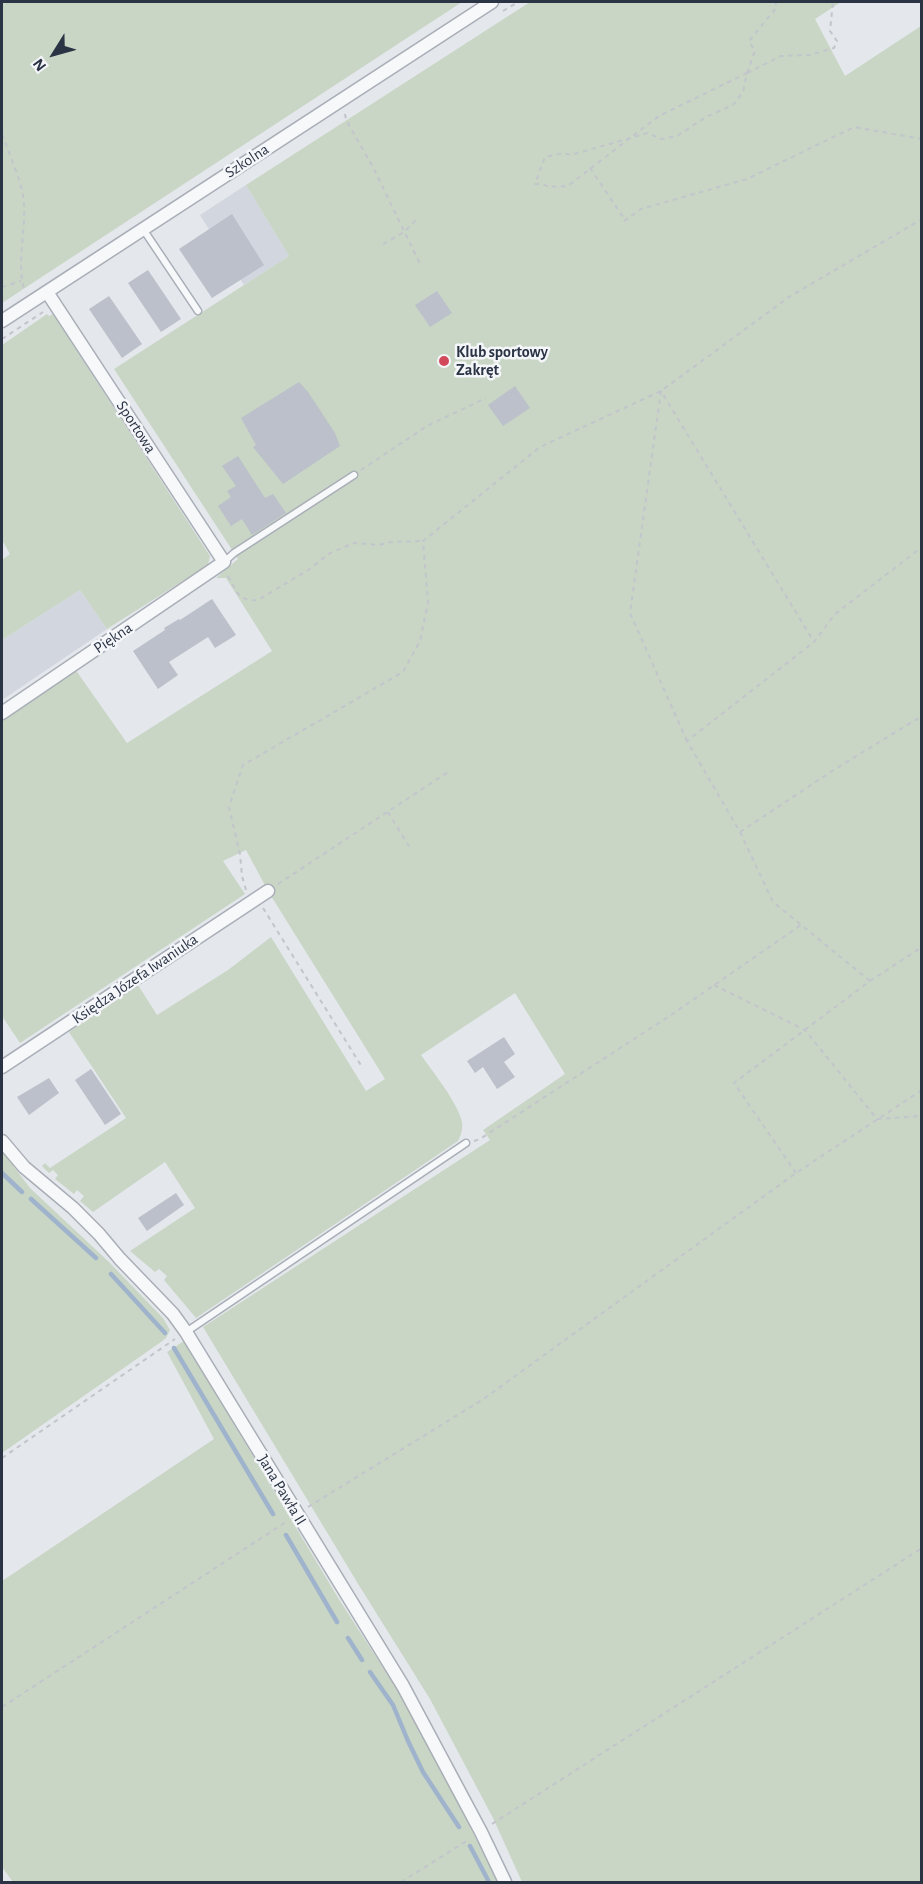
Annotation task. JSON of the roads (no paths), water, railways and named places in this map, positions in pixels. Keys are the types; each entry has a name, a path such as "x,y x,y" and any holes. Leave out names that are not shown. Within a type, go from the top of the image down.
{"street":[{"name":"Szkolna","path":"2,321 492,2"},
{"name":"Sportowa","path":"47,292 224,562"},
{"name":"Piękna","path":"2,713 224,562"},
{"name":"Księdza Józefa Iwaniuka","path":"2,1067 268,891"},
{"name":"Jana Pawła II","path":"2,1141 24,1167 73,1208 99,1234 173,1314 186,1332 403,1686 505,1882"}],"lane":[{"path":"143,229 198,311"},
{"path":"224,562 234,553 354,475"},
{"path":"186,1332 466,1143"}],"waterway":[{"path":"2,1173 22,1192"},
{"path":"31,1199 96,1258"},
{"path":"111,1274 165,1333"},
{"path":"174,1348 273,1514"},
{"path":"286,1535 337,1622"},
{"path":"348,1638 362,1660"},
{"path":"370,1672 393,1705 423,1772 459,1827"},
{"path":"470,1846 489,1882"}],"place":[{"name":"Klub sportowy Zakręt","path":"444,361"}]}
